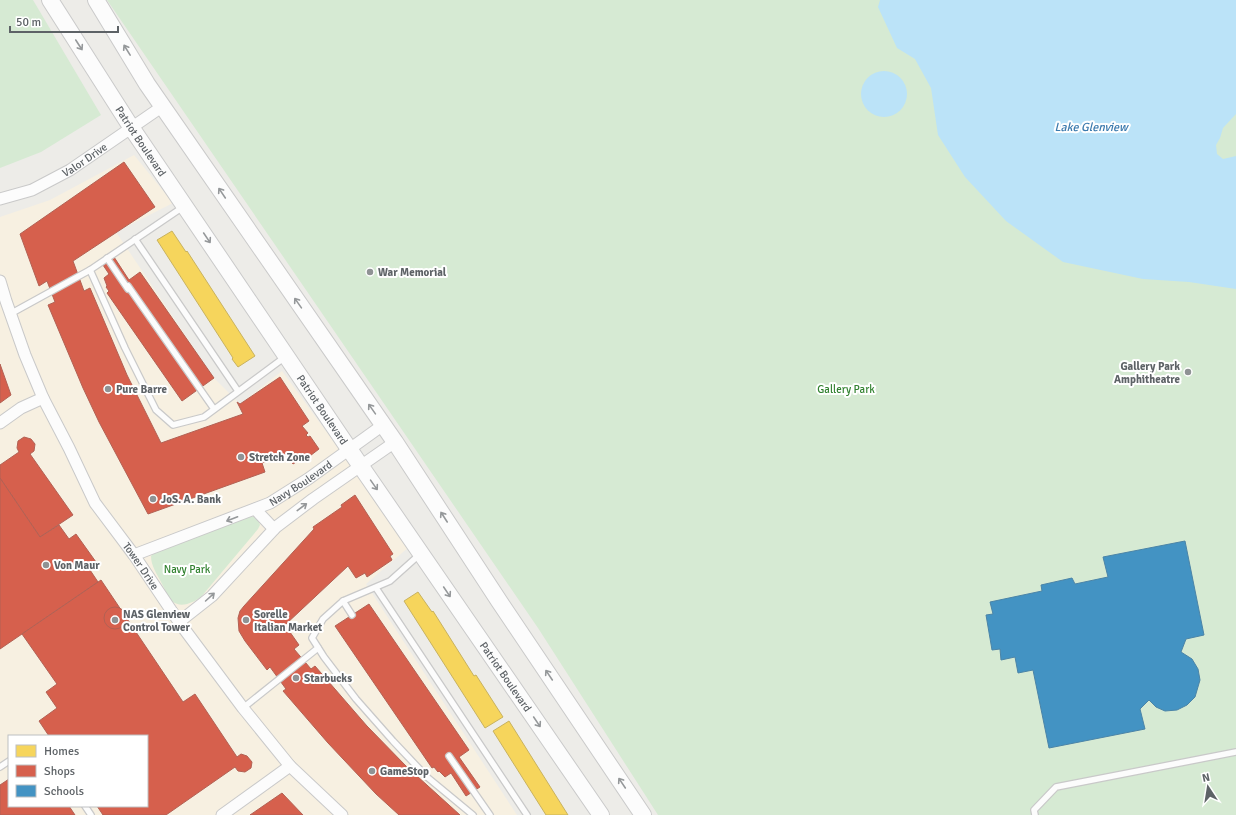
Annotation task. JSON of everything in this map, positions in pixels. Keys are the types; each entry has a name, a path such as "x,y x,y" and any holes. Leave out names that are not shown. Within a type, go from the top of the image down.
{"main road":[{"name":"Patriot Boulevard","path":"50,0 185,206 360,465 600,815"},
{"path":"96,0 147,84 383,425 498,601 644,815"}],"street":[{"name":"Valor Drive","path":"0,199 32,190 70,170 163,106"},
{"name":"Tower Drive","path":"0,281 25,355 43,398 95,503 134,555 179,622 243,708 290,766 342,815"},
{"path":"0,423 22,408 43,398"},
{"name":"Navy Boulevard","path":"134,555 270,503 308,479 383,425"},
{"name":"Navy Boulevard","path":"179,622 212,596 274,529 313,498 394,442"},
{"name":"Navy Boulevard","path":"255,509 274,529"},
{"path":"222,815 290,766"}],"lane":[{"path":"10,314 90,270 185,206"},
{"path":"135,239 238,391"},
{"path":"107,258 191,380"},
{"path":"90,270 122,341 156,410 173,425 204,417 287,356"},
{"path":"128,286 214,409"},
{"path":"421,554 390,581 343,601 323,619 312,638 356,699 393,741 427,777 473,815"},
{"path":"376,588 527,815"},
{"path":"343,601 352,615"},
{"path":"243,708 318,648"},
{"path":"1035,815 1034,810 1056,786 1236,752"},
{"path":"449,756 490,815"}],"shaded area":[{"path":"134,155 173,203 116,232 214,378 240,404 282,371 410,546 366,584 517,815 0,815 0,217 50,200"}],"green space":[{"path":"0,0 33,0 101,115 41,152 0,168"},
{"name":"Gallery Park","path":"107,0 1236,0 1236,815 658,815 538,628"},
{"name":"Navy Park","path":"248,515 257,519 260,525 258,529 201,597 191,603 183,605 172,601 154,570 151,556 156,551"}],"water":[{"name":"Lake Glenview","path":"880,0 1236,0 1236,114 1223,128 1216,145 1217,154 1223,159 1236,156 1236,289 1189,282 1143,279 1063,262 1006,221 965,177 938,135 931,88 915,59 897,48 878,7"},
{"path":"879,71 889,71 897,75 903,81 907,89 907,99 903,107 897,113 889,117 879,117 871,113 865,107 861,99 861,89 865,81 871,75"}],"building: Homes":[{"path":"172,231 186,252 187,251 255,356 238,367 157,240"},
{"path":"418,592 432,612 433,611 474,676 476,675 503,717 485,728 404,601"},
{"path":"509,721 568,815 546,815 493,731"}],"building: Shops":[{"path":"124,162 155,207 73,261 84,291 90,288 127,375 161,443 243,414 237,402 240,404 280,377 309,421 302,426 308,433 306,435 308,437 310,436 319,449 306,459 304,457 293,464 286,454 262,463 265,472 148,514 99,422 83,388 48,305 55,302 47,281 39,286 20,234"},
{"path":"114,257 129,280 140,272 214,378 182,401 107,293 109,291 106,287 104,278 109,274 103,265"},
{"path":"0,364 11,395 0,403"},
{"path":"24,437 31,439 35,444 34,451 30,454 73,515 40,537 0,478 0,465 19,452 17,448 18,441"},
{"name":"Von Maur","path":"0,478 40,537 59,525 69,539 76,534 96,562 88,567 98,582 0,649"},
{"path":"355,495 393,554 390,556 392,560 367,577 365,573 356,578 348,566 285,625 299,645 294,649 311,669 315,666 367,726 406,766 460,815 399,815 376,794 328,743 283,691 286,689 270,667 267,670 239,631 238,618 240,611 244,606 314,529 313,527 342,507 341,505"},
{"path":"101,580 183,702 195,694 237,757 241,754 247,756 252,762 251,768 245,772 238,771 235,767 166,815 103,815 98,807 148,807 148,735 48,735 39,721 57,708 46,692 57,684 22,634"},
{"path":"369,604 469,750 459,757 480,787 466,796 451,773 445,777 434,767 432,768 335,626"},
{"path":"115,607 119,608 125,614 125,622 119,628 115,629 111,628 105,622 104,618 105,614 111,608"},
{"path":"8,780 8,807 70,807 75,815 0,815 0,785"},
{"path":"282,793 303,815 250,815"}],"building: Schools":[{"path":"1185,541 1204,635 1186,639 1181,652 1192,659 1198,669 1200,680 1195,697 1187,705 1177,710 1165,711 1156,707 1149,700 1140,709 1145,729 1049,748 1033,670 1018,673 1015,657 1001,660 1000,649 992,650 986,615 993,614 990,602 1042,591 1041,585 1072,578 1075,584 1108,577 1103,557"}],"place":[{"name":"War Memorial","path":"370,272"},
{"name":"Gallery Park Amphitheatre","path":"1188,372"},
{"name":"Pure Barre","path":"108,389"},
{"name":"Stretch Zone","path":"241,457"},
{"name":"JoS. A. Bank","path":"153,499"},
{"name":"Von Maur","path":"46,565"},
{"name":"NAS Glenview Control Tower","path":"115,620"},
{"name":"Sorelle Italian Market","path":"246,620"},
{"name":"Starbucks","path":"296,678"},
{"name":"GameStop","path":"372,771"}]}
